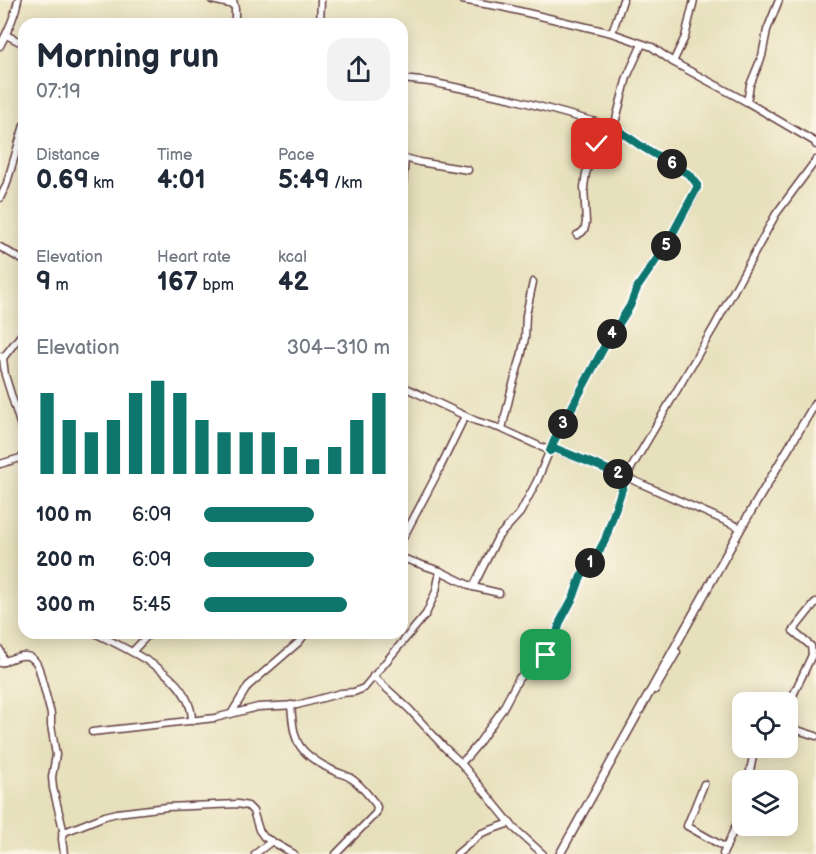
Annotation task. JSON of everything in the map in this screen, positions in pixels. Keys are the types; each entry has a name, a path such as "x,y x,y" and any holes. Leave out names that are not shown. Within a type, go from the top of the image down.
{"street":[{"path":"0,45 16,11 18,0"},
{"path":"212,0 233,2 234,18"},
{"path":"320,18 321,0"},
{"path":"462,0 612,33 652,47 673,62 816,142"},
{"path":"612,33 623,0"},
{"path":"673,62 685,37 694,0"},
{"path":"747,102 750,85 762,56 767,30 779,0"},
{"path":"6,35 18,41"},
{"path":"577,235 586,227 584,187 586,173 597,144 614,127 627,77 642,44"},
{"path":"408,80 509,98 614,127 690,175 697,184 667,244 637,288 630,306 603,349 554,441 520,513 498,537 473,587"},
{"path":"0,198 18,146"},
{"path":"408,159 468,170"},
{"path":"461,763 478,744 502,710 519,678 546,655 554,644 560,622 574,596 581,576 605,540 626,477 714,327 776,214 816,160"},
{"path":"0,247 18,258"},
{"path":"502,429 525,338 526,315 533,282"},
{"path":"18,338 2,357 2,372 18,419"},
{"path":"408,389 476,421 502,429 550,451"},
{"path":"560,854 741,528 816,402"},
{"path":"408,529 465,416"},
{"path":"550,451 554,448 626,477 741,528"},
{"path":"0,464 18,459"},
{"path":"408,560 440,571 473,587 499,593"},
{"path":"408,635 426,614 436,591 440,571"},
{"path":"795,692 814,656 811,646 793,631 816,602"},
{"path":"107,639 153,664 176,683 189,701 192,721"},
{"path":"132,652 144,639"},
{"path":"231,714 248,686 301,639"},
{"path":"92,732 215,718 258,707 291,705 340,693 354,692 364,688 405,639"},
{"path":"0,650 2,663 25,656 30,656 37,663 51,714 56,755 52,777 53,788 63,829 64,854"},
{"path":"560,854 676,652"},
{"path":"373,676 409,709 461,763 510,823 543,854"},
{"path":"291,705 296,741 306,753 354,780 377,807 376,813 336,854"},
{"path":"798,730 816,736"},
{"path":"704,784 687,826 725,851 732,835"},
{"path":"62,834 117,813 167,807 238,804 248,806 253,812 258,830 264,837 294,854"},
{"path":"457,854 482,833 510,823"},
{"path":"255,854 272,841"}],"route":[{"path":"546,655 554,644 560,622 574,596 581,576 605,540 626,477 554,448 550,451 603,349 630,306 637,288 667,244 697,188 694,178 690,175 614,127 597,144"}]}
